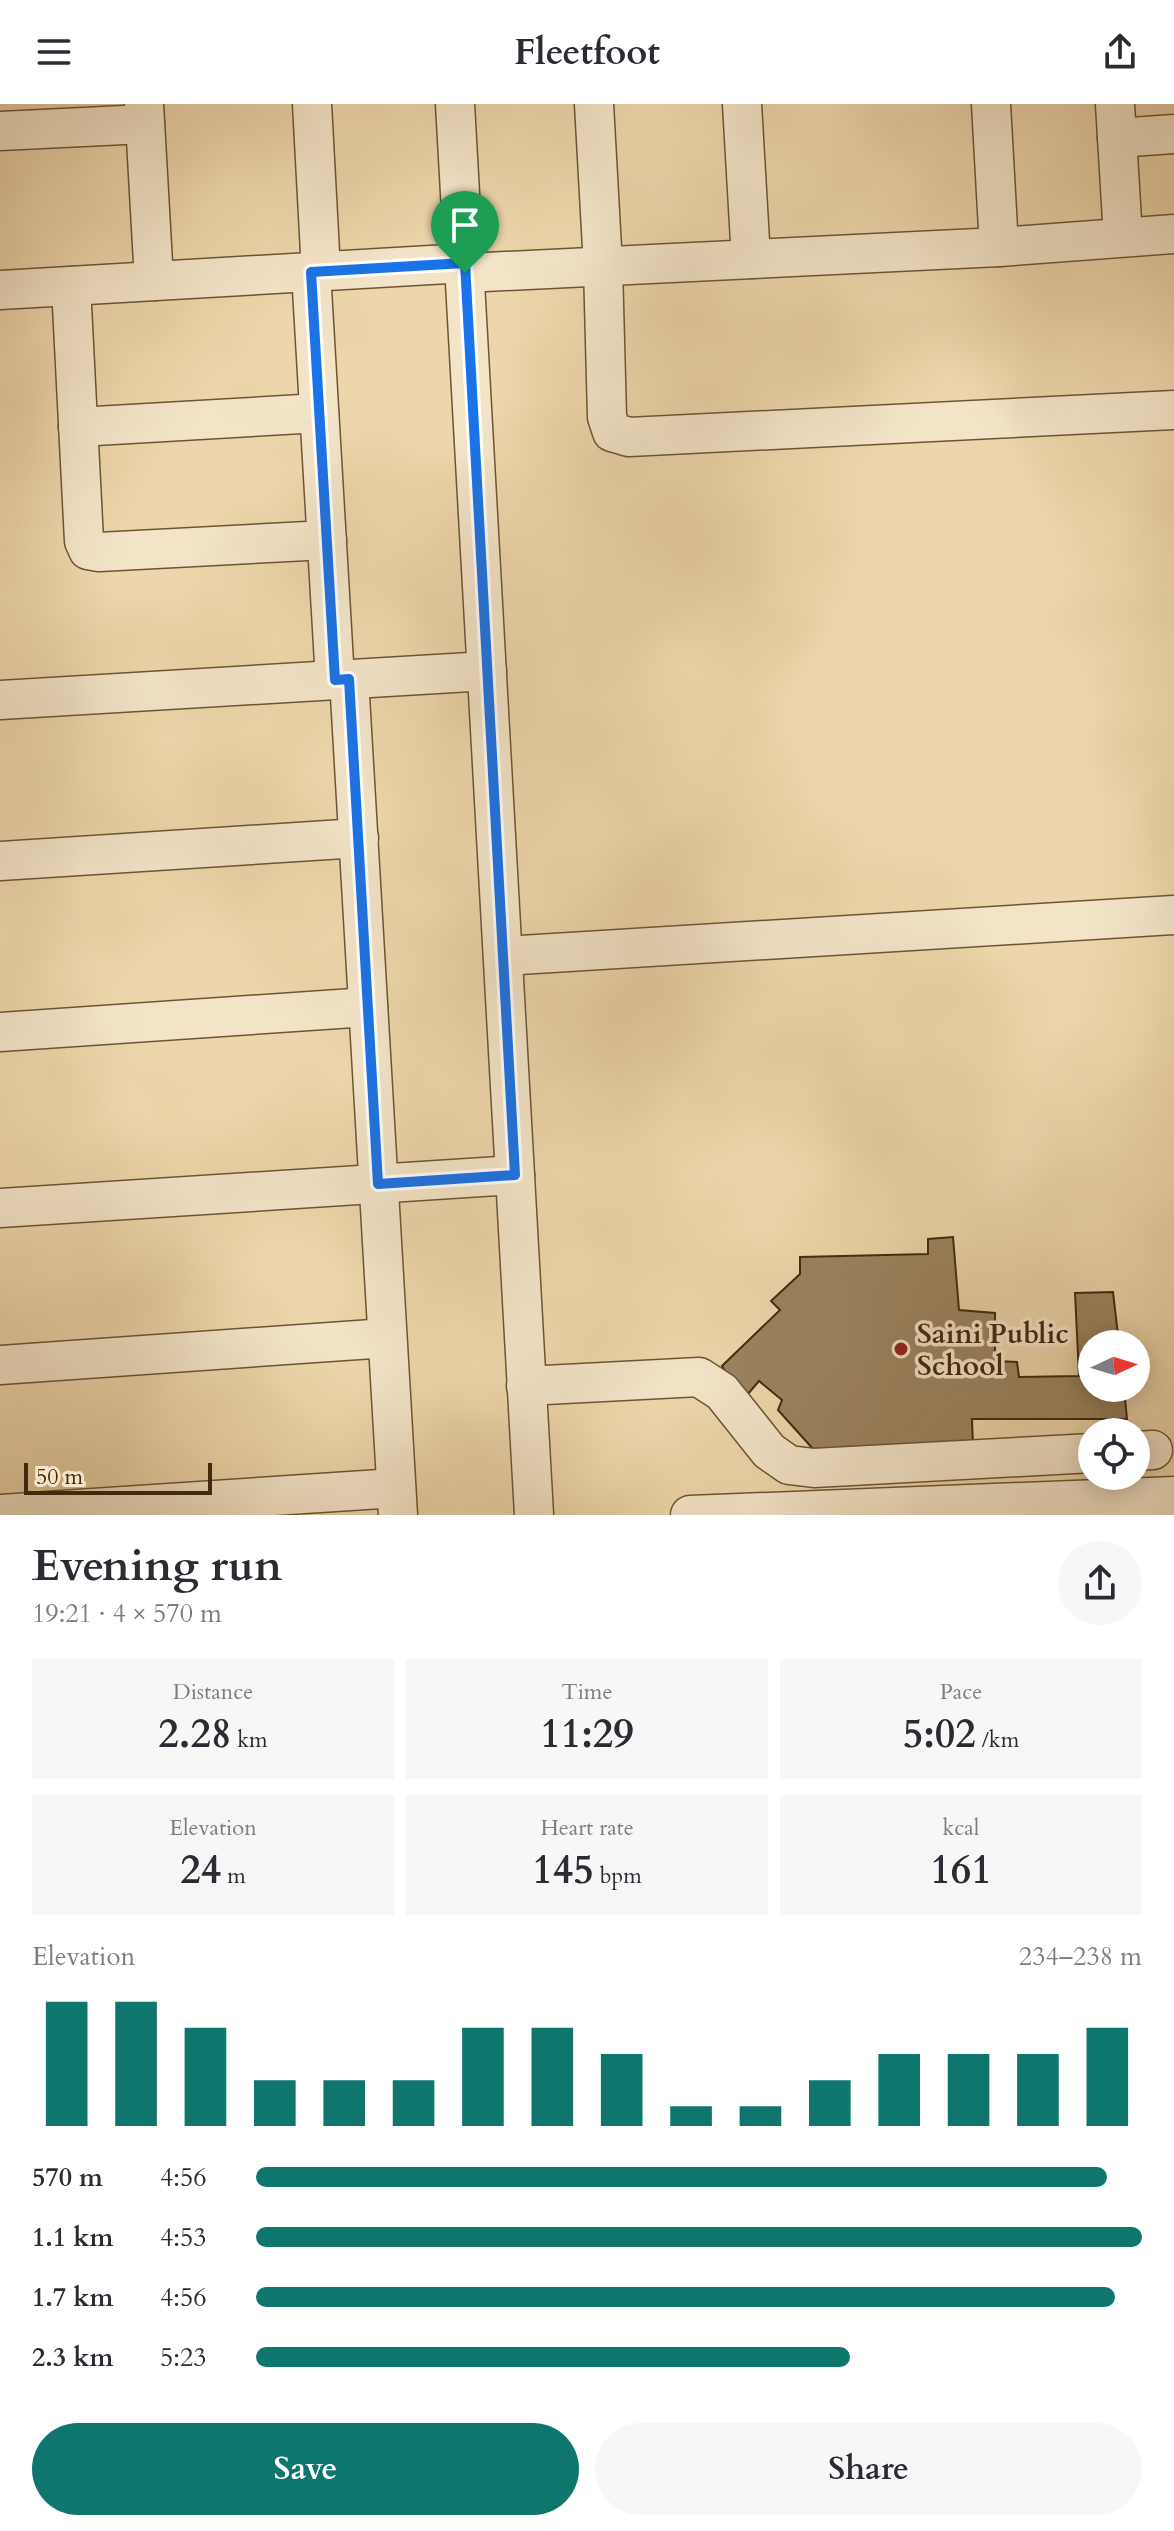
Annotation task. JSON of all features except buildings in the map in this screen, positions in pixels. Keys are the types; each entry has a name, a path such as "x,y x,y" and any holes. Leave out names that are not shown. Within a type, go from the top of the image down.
{"street":[{"path":"0,1514 397,1502 359,838 327,540 319,413 312,104"},
{"path":"455,104 534,1515"},
{"path":"594,104 607,417 612,432 629,437 1174,410"},
{"path":"742,104 751,259"},
{"path":"991,104 999,247"},
{"path":"0,131 145,114 154,281"},
{"path":"1123,237 1116,121 1174,134"},
{"path":"0,290 316,272 603,266 751,259 999,247 1174,234"},
{"path":"71,286 84,541 88,550 99,552 327,540"},
{"path":"78,427 319,413"},
{"path":"0,700 487,671"},
{"path":"0,861 359,838"},
{"path":"503,956 1174,915"},
{"path":"0,1032 368,1007"},
{"path":"0,1208 515,1175"},
{"path":"0,1365 387,1338"},
{"path":"526,1386 699,1377 722,1392 769,1451 789,1465 814,1468 1078,1454"},
{"path":"690,1515 1174,1496"}],"place":[{"name":"Saini Public School","path":"901,1349"}],"route":[{"path":"465,263 465,273 515,1175 378,1184 349,679 335,680 311,272 465,263"}]}
